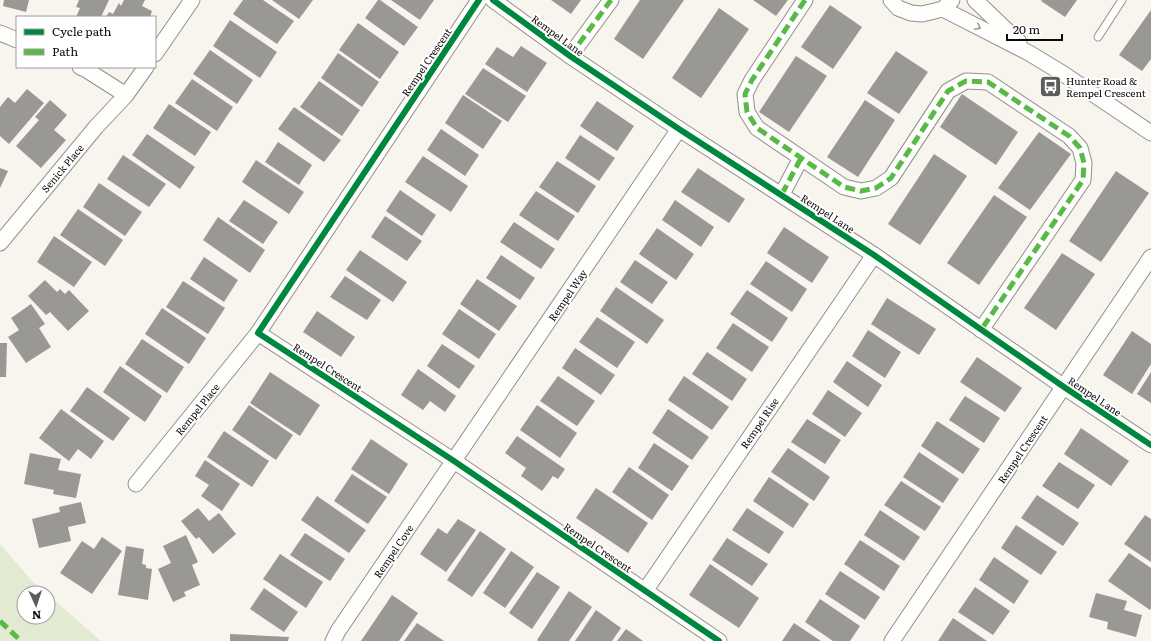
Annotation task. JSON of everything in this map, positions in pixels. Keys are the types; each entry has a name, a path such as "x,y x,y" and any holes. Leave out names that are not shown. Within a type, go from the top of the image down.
{"street":[{"path":"156,53 192,0"},
{"name":"Rempel Crescent","path":"479,0 258,333 454,461 719,641"},
{"name":"Rempel Lane","path":"493,0 570,56 679,129 782,194 874,255 1064,387 1151,445"},
{"path":"570,56 611,0"},
{"path":"805,0 752,80 745,94 747,112 757,128 844,187 862,191 876,188 891,178 948,91 966,81 988,82 1069,136 1080,148 1084,163 1083,180 981,330"},
{"path":"891,0 898,8 911,13 922,14 948,4 1062,73 1151,133"},
{"path":"975,0 1029,53"},
{"path":"0,33 16,40"},
{"path":"82,68 126,95"},
{"name":"Senick Place","path":"0,243 96,127 126,95 145,68"},
{"name":"Rempel Way","path":"454,461 679,129"},
{"path":"782,194 801,158"},
{"name":"Rempel Rise","path":"645,591 874,255"},
{"name":"Rempel Crescent","path":"892,641 1151,257"},
{"name":"Rempel Place","path":"136,484 258,333"},
{"name":"Rempel Cove","path":"333,641 338,631 454,461"}],"lane":[{"path":"1098,37 1122,0"}],"green space":[{"path":"0,544 37,585 16,585 16,625 56,625 56,602 101,641 0,641"}],"building":[{"path":"4,0 29,0 26,12 3,6"},
{"path":"79,0 109,0 101,16 76,16 80,8 76,7"},
{"path":"124,0 145,0 142,6 152,11 150,16 107,16 109,12 113,14 119,3 121,6"},
{"path":"243,0 263,0 294,21 277,44 233,14"},
{"path":"272,0 313,0 299,19"},
{"path":"378,0 418,27 404,46 365,18"},
{"path":"391,0 434,0 420,20"},
{"path":"551,0 581,0 571,14"},
{"path":"640,0 684,0 643,59 614,39"},
{"path":"753,0 788,0 776,16"},
{"path":"1077,0 1065,17 1041,1"},
{"path":"830,5 862,27 833,69 801,47"},
{"path":"719,8 749,29 701,98 672,78"},
{"path":"1151,10 1151,59 1142,71 1119,55"},
{"path":"230,20 277,52 260,78 213,46"},
{"path":"358,23 399,52 380,79 339,50"},
{"path":"521,46 547,63 527,92 485,64 497,47 513,57"},
{"path":"210,50 253,80 237,104 193,74"},
{"path":"896,51 928,72 899,114 867,93"},
{"path":"338,53 379,82 362,107 321,78"},
{"path":"796,56 827,76 789,132 759,112"},
{"path":"483,68 526,96 508,122 465,94"},
{"path":"192,79 233,107 217,131 175,103"},
{"path":"319,81 360,110 342,136 300,107"},
{"path":"27,89 44,103 9,144 0,136 0,107 8,97 15,103"},
{"path":"962,94 1018,132 996,165 940,127"},
{"path":"463,95 502,121 483,149 445,123"},
{"path":"50,100 67,115 54,130 66,140 41,168 16,146 39,120 35,117"},
{"path":"865,100 895,120 858,177 827,157"},
{"path":"597,101 634,126 617,151 580,126"},
{"path":"169,104 211,132 195,156 153,128"},
{"path":"294,107 341,140 324,162 278,129"},
{"path":"441,129 479,155 465,176 427,150"},
{"path":"1039,132 1071,154 1030,210 998,188"},
{"path":"147,134 195,167 180,189 132,155"},
{"path":"580,135 615,158 599,181 565,158"},
{"path":"278,142 312,165 299,185 265,162"},
{"path":"934,154 967,176 920,245 888,224"},
{"path":"123,155 166,184 149,207 107,179"},
{"path":"423,156 468,186 451,212 405,182"},
{"path":"256,160 304,192 289,214 242,182"},
{"path":"557,161 596,186 578,213 539,187"},
{"path":"0,168 8,171 0,188"},
{"path":"698,168 745,199 729,223 681,192"},
{"path":"1116,171 1149,193 1101,262 1069,241"},
{"path":"99,183 142,212 125,236 83,207"},
{"path":"400,190 436,215 422,236 386,211"},
{"path":"536,191 575,216 558,241 519,215"},
{"path":"994,195 1027,217 979,285 947,263"},
{"path":"244,200 278,222 263,244 229,221"},
{"path":"675,200 714,227 701,247 662,220"},
{"path":"78,209 123,240 105,266 60,235"},
{"path":"385,216 422,241 407,261 371,237"},
{"path":"218,217 265,250 250,273 203,240"},
{"path":"514,222 555,249 541,269 500,242"},
{"path":"784,227 829,257 812,283 767,253"},
{"path":"657,228 694,254 676,280 639,254"},
{"path":"54,236 92,262 74,287 37,262"},
{"path":"360,250 407,282 393,302 346,270"},
{"path":"1062,253 1095,274 1056,330 1024,308"},
{"path":"501,255 535,278 520,300 486,278"},
{"path":"204,257 238,280 224,302 190,279"},
{"path":"635,260 668,282 652,304 620,282"},
{"path":"766,261 807,289 792,312 750,284"},
{"path":"345,276 381,300 367,320 330,297"},
{"path":"477,279 517,306 499,331 460,304"},
{"path":"45,280 57,292 60,289 65,294 69,290 89,311 68,331 50,312 46,315 28,296"},
{"path":"183,281 225,308 208,334 166,307"},
{"path":"616,287 664,320 647,344 600,311"},
{"path":"747,290 788,318 772,342 730,314"},
{"path":"887,298 936,329 919,355 871,324"},
{"path":"31,304 45,324 39,328 51,347 26,363 8,337 19,330 11,318"},
{"path":"162,308 206,338 189,364 145,334"},
{"path":"459,309 496,334 479,359 442,334"},
{"path":"317,311 355,337 341,357 303,332"},
{"path":"597,317 635,342 617,368 579,342"},
{"path":"733,323 769,347 752,372 716,348"},
{"path":"868,330 901,352 885,378 852,356"},
{"path":"1132,331 1151,344 1151,364 1132,394 1103,375"},
{"path":"142,339 184,367 167,393 125,364"},
{"path":"0,343 7,343 6,377 0,377"},
{"path":"442,344 475,366 459,389 427,366"},
{"path":"575,348 615,375 601,395 562,368"},
{"path":"707,352 747,379 732,401 692,374"},
{"path":"977,357 1022,388 1005,412 960,382"},
{"path":"847,361 882,385 868,407 833,382"},
{"path":"120,366 162,396 145,422 103,392"},
{"path":"418,369 456,396 445,412 430,401 423,410 401,395"},
{"path":"270,372 320,405 300,436 250,403"},
{"path":"1151,372 1151,403 1137,394"},
{"path":"558,376 595,401 577,426 540,401"},
{"path":"684,376 729,407 712,430 668,400"},
{"path":"87,387 130,418 113,441 70,411"},
{"path":"828,390 862,413 845,437 812,414"},
{"path":"965,396 1000,418 984,443 949,420"},
{"path":"249,405 293,435 276,460 232,430"},
{"path":"537,405 577,433 560,458 520,430"},
{"path":"61,409 104,441 91,459 78,449 69,461 39,438"},
{"path":"668,409 709,437 692,460 652,433"},
{"path":"807,419 841,440 825,464 791,442"},
{"path":"937,421 980,449 963,474 921,446"},
{"path":"1081,428 1129,461 1111,486 1064,454"},
{"path":"224,431 269,461 252,487 207,457"},
{"path":"517,436 565,469 558,479 553,476 542,491 521,476 526,468 505,453"},
{"path":"371,439 408,464 389,494 351,469"},
{"path":"654,443 689,466 672,491 638,468"},
{"path":"788,448 830,477 814,501 771,472"},
{"path":"919,452 959,479 943,503 903,477"},
{"path":"30,453 61,459 58,470 81,474 76,498 53,494 54,490 24,484"},
{"path":"205,460 240,484 222,511 201,496 209,485 195,476"},
{"path":"1059,462 1095,485 1078,509 1042,486"},
{"path":"629,467 669,495 652,520 612,492"},
{"path":"352,474 387,497 368,524 334,501"},
{"path":"769,477 809,504 793,528 753,501"},
{"path":"901,481 941,507 925,531 884,505"},
{"path":"596,488 648,523 628,553 576,518"},
{"path":"1037,495 1079,523 1063,546 1021,518"},
{"path":"317,496 366,530 349,553 301,520"},
{"path":"81,502 86,523 68,527 71,541 39,548 32,519 60,512 59,507"},
{"path":"198,508 209,521 219,513 236,534 213,554 199,537 196,539 181,521"},
{"path":"747,508 784,532 769,554 732,530"},
{"path":"880,510 920,537 904,561 864,535"},
{"path":"1145,515 1151,519 1151,562 1124,544"},
{"path":"458,519 476,530 446,572 420,554 438,528 447,534"},
{"path":"1016,525 1057,552 1041,575 1001,548"},
{"path":"480,531 506,549 472,597 447,580"},
{"path":"305,533 345,559 330,581 290,555"},
{"path":"186,535 198,562 192,565 200,585 184,592 186,596 173,602 158,569 171,563 163,546"},
{"path":"102,537 122,551 92,594 60,573 82,541 94,549"},
{"path":"727,538 768,564 752,586 712,560"},
{"path":"860,540 900,566 884,591 844,564"},
{"path":"126,546 144,549 142,564 146,565 146,568 152,569 148,600 118,595"},
{"path":"511,551 534,567 505,608 483,593"},
{"path":"1129,553 1151,568 1150,610 1108,581"},
{"path":"280,554 323,582 306,608 263,579"},
{"path":"994,557 1029,581 1014,604 979,580"},
{"path":"710,564 759,598 739,628 689,595"},
{"path":"840,571 880,597 865,620 825,594"},
{"path":"537,572 560,587 532,629 509,613"},
{"path":"975,587 1010,611 993,635 958,612"},
{"path":"264,588 298,612 284,632 250,609"},
{"path":"569,591 592,607 569,641 538,641 537,640"},
{"path":"1096,593 1127,601 1124,610 1142,615 1136,637 1107,629 1108,622 1089,617"},
{"path":"392,595 418,613 399,641 361,641"},
{"path":"820,599 860,626 850,641 833,641 805,622"},
{"path":"596,610 621,628 612,641 575,641"},
{"path":"953,618 987,641 938,641"},
{"path":"417,623 444,641 404,641"},
{"path":"794,623 821,641 782,641"},
{"path":"626,629 643,641 617,641"},
{"path":"230,634 289,637 288,641 230,641"}],"marked path":[{"path":"570,56 611,0"},
{"path":"805,0 752,80 745,94 747,112 757,128 844,187 861,191 876,188 891,178 948,91 966,81 988,82 1069,136 1080,148 1084,163 1083,180 981,330"},
{"path":"782,194 801,158"},
{"path":"0,621 21,641"}],"cycle path":[{"path":"479,0 258,333 454,461 719,641"},
{"path":"493,0 570,56 679,129 874,255 1064,387 1151,445"}],"place":[{"name":"Hunter Road & Rempel Crescent","path":"1050,86"}]}
